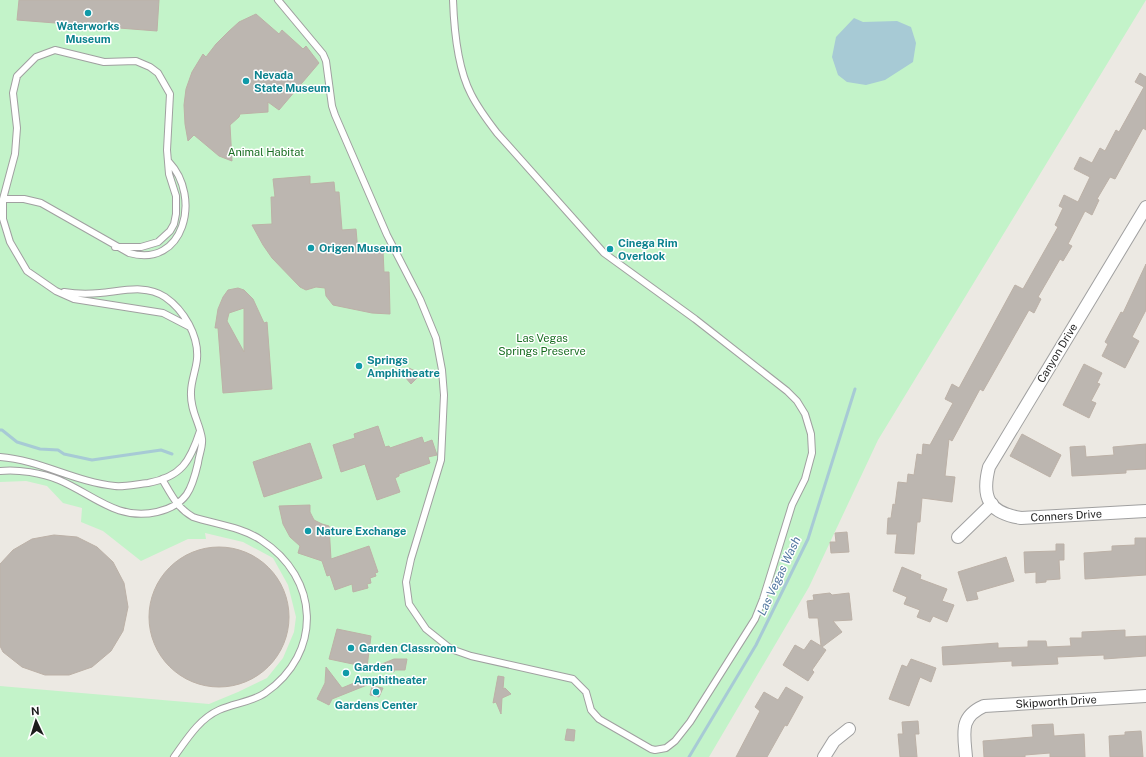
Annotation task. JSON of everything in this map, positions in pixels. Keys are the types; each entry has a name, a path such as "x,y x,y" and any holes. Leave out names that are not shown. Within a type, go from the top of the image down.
{"street":[{"name":"Canyon Drive","path":"992,504 988,499 985,484 989,467 1146,206"},
{"name":"Conners Drive","path":"992,504 1005,515 1021,518 1146,511"},
{"path":"958,537 992,504"},
{"name":"Skipworth Drive","path":"966,757 965,724 970,716 984,706 1146,696"},
{"path":"824,757 834,741 849,730"}],"lane":[{"path":"278,0 323,54 326,61 332,106 335,115 387,235 420,299 439,351 444,395 441,460 411,559 406,582 409,604 426,629 451,649 471,656 573,679 586,692 591,710 599,719 656,750 666,748 690,722 755,619 792,505 810,465 812,453 811,434 805,414 797,401 787,391 695,319 604,253 497,133 484,117 466,83 456,34 453,0"},
{"path":"115,246 132,248 149,246 158,242 170,231 177,207 176,196 169,174 170,162 167,150 170,94 158,73 150,67 136,61 104,62 55,50 36,57 17,76 13,93 17,128 15,154 3,199 4,219 10,242 16,255 27,271 56,291 74,299 163,314 190,327"},
{"path":"3,199 24,199 41,203 115,246 142,257 155,255 166,248 176,237 183,226 186,213 186,199 179,172 170,162"},
{"path":"0,470 10,470 58,480 104,506 120,512 142,514 157,512 177,505 187,495 193,485 202,446 202,438 194,416 190,392 197,359 197,349 186,318 174,304 153,291 134,289 79,294 56,291"},
{"path":"0,457 12,458 84,480 116,486 133,485 162,479 176,474 193,452 200,431"},
{"path":"10,470 12,458"},
{"path":"162,479 177,505 193,517 248,534 270,546 296,576 303,590 307,608 304,642 294,664 286,675 264,694 220,709 205,718 174,757"},
{"path":"654,757 656,750"}],"green space":[{"name":"Las Vegas Springs Preserve","path":"0,0 1146,0 878,440 809,587 709,757 0,757 0,686 209,704 267,678 283,658 294,632 296,617 288,585 273,558 243,542 205,533 206,539 188,539 141,561 103,531 81,522 82,508 63,503 47,486 26,481 0,482"}],"water":[{"path":"854,18 863,22 897,21 911,27 916,43 913,62 885,80 866,85 847,82 838,75 832,57 836,37"}],"building":[{"name":"Waterworks Museum","path":"19,0 159,0 157,31 17,20"},
{"name":"Nevada State Museum","path":"256,14 279,34 282,30 303,49 306,46 319,63 279,110 268,102 268,112 240,114 239,117 230,125 232,161 219,156 194,135 188,141 184,105 186,89 192,72 203,54 206,57 216,44 239,22"},
{"path":"1140,73 1146,77 1146,130 1143,128 1115,179 1110,177 1097,199 1099,200 1092,215 1085,211 1068,244 1072,246 1063,261 1060,259 1038,297 1041,299 1034,313 1029,310 983,391 980,389 952,441 949,439 945,476 955,477 952,502 922,498 920,522 917,522 914,554 895,553 897,534 887,534 888,518 891,518 893,504 895,505 898,482 907,483 908,474 914,475 917,454 922,455 923,444 930,445 953,403 945,399 952,384 959,388 1015,285 1023,289 1058,227 1055,225 1063,208 1059,206 1064,195 1078,202 1090,177 1074,169 1080,157 1092,163 1100,148 1105,151 1116,130 1119,132 1144,87 1135,82"},
{"name":"Origen Museum","path":"310,176 310,184 334,182 335,192 339,192 342,230 356,229 358,252 383,250 384,272 389,272 390,314 372,313 333,305 326,296 325,288 316,287 306,290 300,287 272,258 263,245 252,225 272,224 271,197 275,197 273,179"},
{"path":"1146,264 1146,310 1132,337 1139,341 1125,368 1102,356 1108,344 1105,342 1121,312 1123,313"},
{"path":"238,288 244,290 253,299 264,323 267,322 272,389 223,393 218,328 215,328 218,309 228,290","holes":["244,308 244,352 227,321 229,313"]},
{"path":"1084,364 1102,373 1097,383 1100,384 1091,401 1096,403 1089,418 1063,405"},
{"path":"409,368 417,372 419,376 411,384 405,377 406,371"},
{"path":"378,426 385,447 389,446 390,448 422,437 424,443 432,440 437,455 428,457 430,463 399,474 399,476 395,478 400,492 377,500 365,464 341,472 333,445 355,438 354,434"},
{"path":"1022,434 1061,455 1050,477 1010,456"},
{"path":"310,443 322,478 264,497 253,462"},
{"path":"1146,444 1146,469 1126,470 1126,473 1072,476 1070,447 1085,446 1086,457 1114,455 1113,447"},
{"path":"310,505 310,512 314,520 329,526 331,559 369,546 378,572 375,573 376,576 370,578 371,583 367,584 368,588 353,592 352,584 335,590 330,575 327,576 322,561 298,553 300,546 290,537 283,524 279,506"},
{"path":"847,532 849,552 831,553 830,542 836,542 835,533"},
{"path":"54,535 77,537 97,547 113,562 124,583 128,607 123,631 111,651 92,667 69,675 45,675 22,667 3,652 0,646 0,564 13,550 32,539"},
{"path":"1135,538 1146,538 1146,575 1085,579 1084,553 1112,551 1112,546 1135,545"},
{"path":"1056,544 1064,544 1064,560 1059,560 1060,579 1046,580 1046,582 1036,583 1036,572 1025,573 1024,552 1056,551"},
{"path":"226,547 246,552 269,567 284,590 288,603 288,631 284,644 269,667 246,682 233,686 212,687 192,682 169,667 154,644 150,631 149,610 154,590 169,567 192,552 205,548"},
{"path":"1006,557 1014,581 976,592 978,599 967,601 958,572"},
{"path":"902,567 921,575 920,579 947,589 942,601 954,605 947,622 933,616 930,622 917,617 920,610 904,604 907,597 893,591"},
{"path":"830,593 832,595 849,593 852,620 833,621 842,632 822,647 826,650 812,670 814,672 808,681 783,665 795,645 804,650 811,640 821,646 818,618 809,618 807,601 814,600 813,595"},
{"name":"Garden Classroom","path":"337,629 371,636 367,667 329,659"},
{"path":"1125,630 1125,637 1146,636 1146,656 1104,659 1104,655 1057,657 1058,664 1012,666 1012,661 943,665 942,647 998,643 998,648 1028,647 1028,641 1046,641 1047,647 1071,646 1070,638 1082,638 1082,632"},
{"path":"394,659 407,659 405,670 394,670 394,672 372,668"},
{"path":"911,659 936,668 931,682 920,677 909,706 889,699 902,665 907,667"},
{"path":"326,667 342,688 354,683 367,685 332,699 329,705 317,699 325,683"},
{"path":"498,676 504,677 503,689 505,688 511,694 502,698 501,714 496,702 493,703"},
{"name":"Gardens Center","path":"372,686 383,688 379,697 370,695"},
{"path":"786,687 803,697 787,726 785,725 767,757 736,757 760,711 755,707 764,692 778,700"},
{"path":"918,721 919,734 915,734 917,757 900,757 898,734 903,734 902,722"},
{"path":"1053,724 1054,736 1084,734 1085,757 1050,757 1050,753 1025,755 1025,757 984,757 983,741 1033,737 1032,725"},
{"path":"567,729 575,730 574,741 565,740"},
{"path":"1141,731 1143,757 1110,757 1109,736 1125,735 1125,732"}],"waterway":[{"name":"Las Vegas Wash","path":"689,757 756,645 808,539 855,389"},
{"path":"0,430 17,442 40,449 58,450 64,454 92,460 161,450 172,454"}],"place":[{"name":"Waterworks Museum","path":"88,13"},
{"name":"Nevada State Museum","path":"246,81"},
{"name":"Origen Museum","path":"311,248"},
{"name":"Cinega Rim Overlook","path":"610,249"},
{"name":"Springs Amphitheatre","path":"359,366"},
{"name":"Nature Exchange","path":"308,531"},
{"name":"Garden Classroom","path":"351,648"},
{"name":"Garden Amphitheater","path":"346,673"},
{"name":"Gardens Center","path":"376,692"}],"park label":[{"name":"Animal Habitat","path":"266,152"}]}
